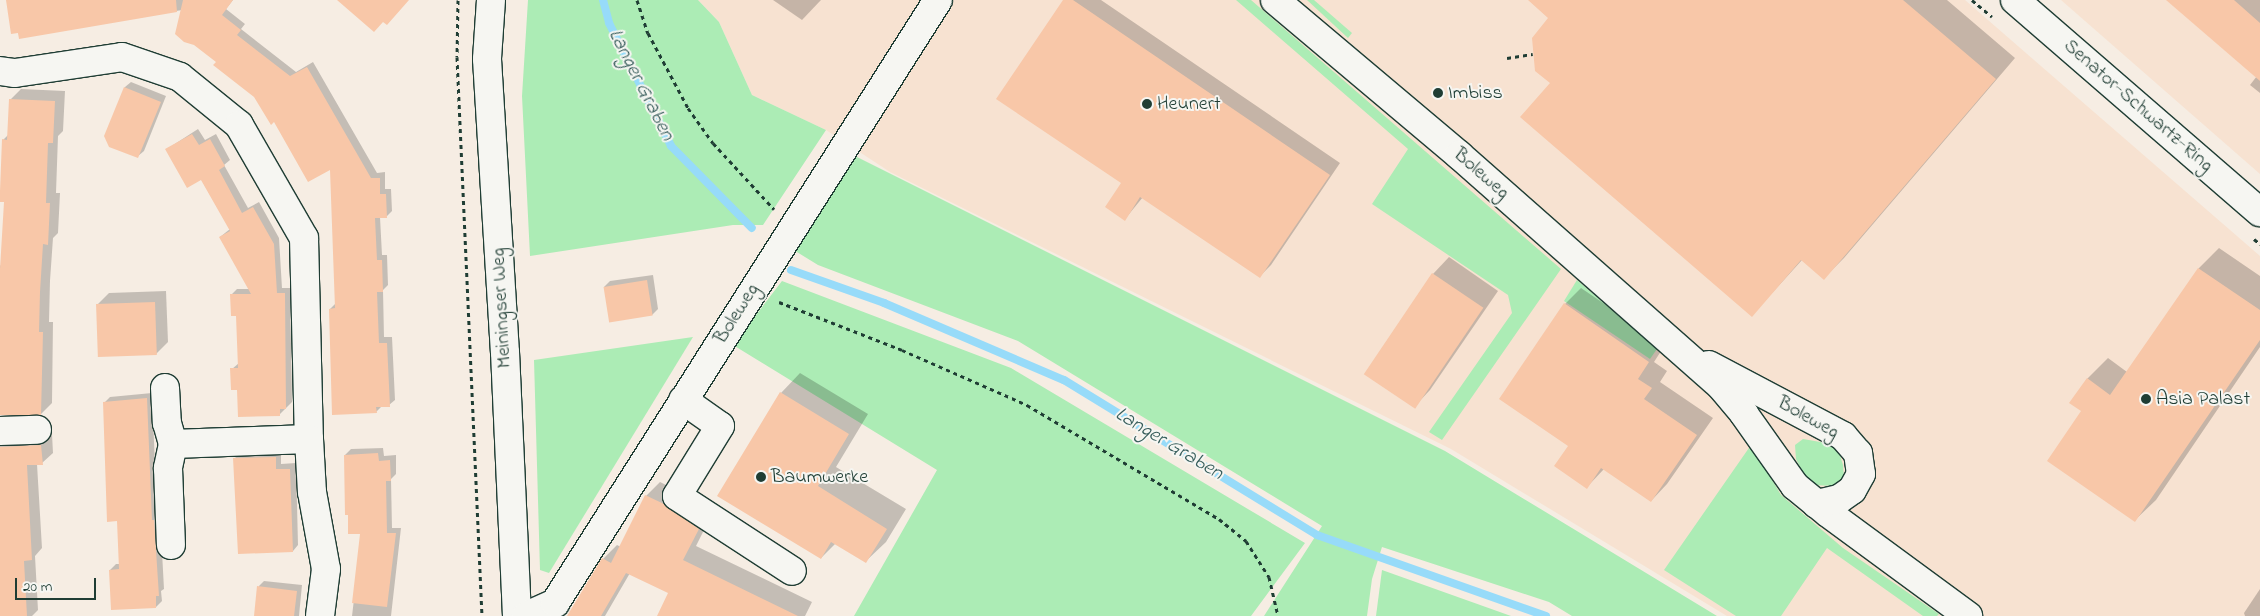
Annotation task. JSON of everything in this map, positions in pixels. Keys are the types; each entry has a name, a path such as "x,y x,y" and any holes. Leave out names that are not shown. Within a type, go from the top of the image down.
{"street":[{"name":"Meiningser Weg","path":"491,0 487,60 505,352 517,616"},
{"name":"Boleweg","path":"526,616 555,603 938,0"},
{"name":"Boleweg","path":"1275,0 1459,155 1720,385 1744,414 1795,486 1968,616"},
{"name":"Senator-Schwartz-Ring","path":"2015,0 2260,212"},
{"path":"0,71 15,73 122,57 180,77 239,125 304,238 312,492 326,569 320,616"},
{"name":"Boleweg","path":"1683,352 1843,436 1858,454 1861,474 1852,490 1839,499 1817,504"},
{"path":"165,388 167,423 173,444 168,468 171,544"},
{"path":"683,400 720,426 677,496 792,572"},
{"path":"0,430 37,430"},
{"path":"173,444 309,439"}],"path":[{"path":"458,0 457,57 482,616"},
{"path":"637,0 648,32 688,108 713,143 793,227"},
{"path":"1507,58 1533,54"},
{"path":"751,293 902,350 1027,405 1218,519 1246,540 1269,577 1278,616"}],"shaded area":[{"path":"698,0 1965,0 2260,256 2260,616 1727,616 1451,449 890,172 826,130 752,95 719,22"},
{"path":"2061,0 2260,0 2260,174"}],"green space":[{"path":"528,0 698,0 719,22 752,95 826,130 763,225 733,225 530,256 522,96"},
{"path":"1236,0 1251,0 1561,269 1442,440 1429,432 1512,313 1508,295 1372,204 1408,149"},
{"path":"1307,0 1314,0 1352,33 1348,38"},
{"path":"855,156 1445,451 1717,616 1572,616 1549,602 1382,547 1372,579 1367,616 1264,616 1322,526 1018,341 818,265 792,249"},
{"path":"1577,280 1657,349 1650,359 1564,301"},
{"path":"782,281 1011,368 1305,543 1251,616 854,616 937,470 733,345"},
{"path":"693,337 549,573 540,570 534,360"},
{"path":"1803,439 1826,443 1839,452 1844,478 1833,486 1814,485 1804,475 1796,459 1795,445"},
{"path":"1751,445 1781,495 1843,548 1939,614 1937,616 1923,616 1827,548 1781,616 1736,616 1664,570"},
{"path":"1382,570 1511,616 1376,616"}],"building":[{"path":"6,0 176,0 177,12 19,39 18,33 11,34"},
{"path":"183,0 233,0 222,15 241,30 237,35 290,76 307,67 371,178 380,178 380,194 386,194 387,218 375,218 377,260 382,260 383,292 377,292 379,343 387,343 390,407 376,407 377,413 332,415 329,309 335,308 330,170 308,182 274,122 271,125 254,97 213,65 216,62 194,45 184,42 175,34"},
{"path":"337,0 409,0 387,25 383,22 374,32"},
{"path":"1063,0 1073,0 1330,175 1260,278 1140,197 1125,221 1105,207 1121,183 996,99"},
{"path":"1528,0 1903,0 1996,79 1824,280 1801,260 1752,317 1520,117 1550,83 1535,71 1532,38 1548,18"},
{"path":"2166,0 2234,0 2260,23 2260,81"},
{"path":"124,87 161,102 138,158 109,147 104,136"},
{"path":"9,99 55,101 53,143 48,143 46,203 50,203 48,245 43,244 40,292 39,332 43,332 41,415 0,415 0,269 4,202 0,202 0,191 2,139 7,140"},
{"path":"192,134 199,145 210,139 225,166 219,170 242,213 253,207 274,244 277,293 285,293 286,409 280,409 280,416 238,417 237,390 231,390 230,368 238,368 236,316 231,316 230,294 251,294 219,237 230,231 201,180 187,188 165,149"},
{"name":"Asia Palast","path":"2198,268 2260,310 2260,340 2135,522 2047,461 2081,411 2069,403 2087,378 2110,395"},
{"path":"1432,273 1483,308 1415,409 1364,374"},
{"path":"647,280 653,316 609,322 604,287"},
{"path":"155,302 157,355 98,357 96,304"},
{"path":"1564,303 1649,362 1638,379 1652,388 1644,399 1697,435 1651,502 1601,468 1587,489 1554,466 1568,446 1499,399"},
{"path":"780,392 849,434 818,486 887,529 866,563 831,542 821,559 717,496"},
{"path":"147,398 152,520 154,520 159,596 156,596 156,608 111,610 109,570 119,569 117,521 107,522 103,402"},
{"path":"41,445 43,465 27,465 32,560 24,561 27,616 0,616 0,447"},
{"path":"378,453 379,461 390,460 391,481 386,481 387,533 396,533 387,607 352,603 360,534 348,534 348,515 345,515 344,455"},
{"path":"276,457 276,469 290,469 293,552 238,554 233,458"},
{"path":"645,495 664,504 699,529 683,560 798,616 657,616 668,593 626,573 601,616 567,616 602,558 611,563"},
{"path":"257,586 297,591 294,616 254,616"}],"waterway":[{"name":"Langer Graben","path":"603,0 609,23 671,146 752,228"},
{"name":"Langer Graben","path":"791,270 884,303 1064,380 1317,535 1546,616"}],"place":[{"name":"Imbiss","path":"1438,93"},
{"name":"Heunert","path":"1147,104"},
{"name":"Asia Palast","path":"2146,399"},
{"name":"Baumwerke","path":"761,477"}]}
